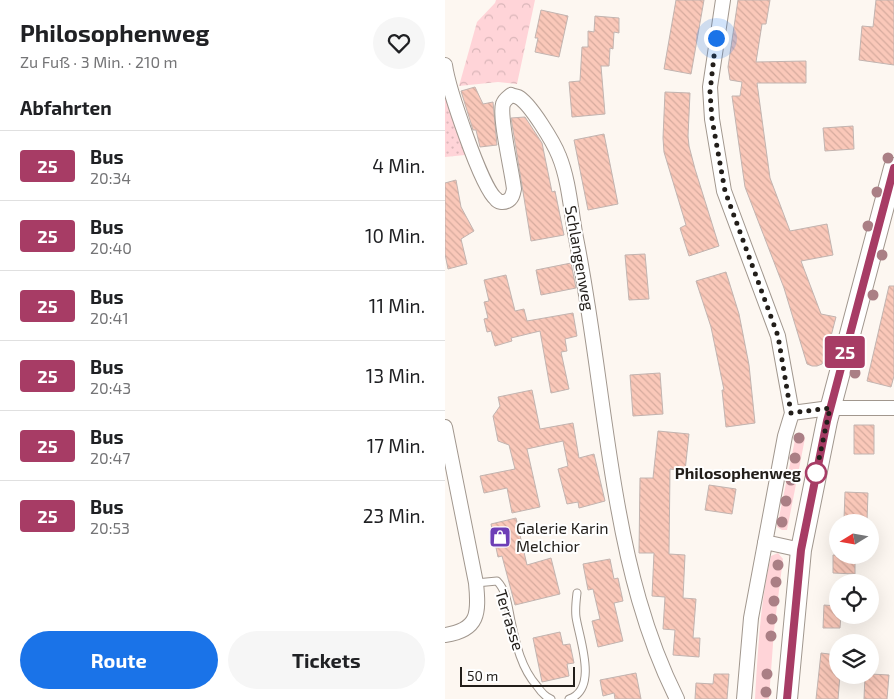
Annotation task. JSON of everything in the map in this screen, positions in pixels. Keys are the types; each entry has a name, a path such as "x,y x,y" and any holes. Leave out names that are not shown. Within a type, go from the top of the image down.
{"main road":[{"path":"787,699 801,550 830,408 894,168"}],"street":[{"path":"723,0 710,87 713,128 725,191 778,336 791,413 751,618 744,699"},
{"name":"Schlangenweg","path":"445,65 447,77 468,140 485,182 495,199 501,202 507,201 512,196 514,189 503,122 505,99 511,96 519,98 526,104 559,155 585,280 616,496 631,566 644,622 677,699"},
{"path":"791,413 830,408 894,408"},
{"name":"Terrasse","path":"445,427 478,600 476,616 469,628 451,635"},
{"path":"765,542 801,550"}],"lane":[{"name":"Terrasse","path":"476,583 497,581 503,587 523,666 535,684 551,699"},
{"path":"569,699 573,698 581,689 585,679 586,666 575,614 577,593"}],"green space":[{"path":"496,0 535,0 517,84 498,82 459,86 477,22"},
{"path":"445,92 465,155 445,157"},
{"path":"801,434 805,438 787,530 782,530 777,527 796,435"},
{"path":"778,553 783,559 774,630 769,699 755,699 764,591 771,556"}],"building":[{"path":"676,0 704,0 691,74 664,69"},
{"path":"738,0 770,0 766,24 762,24 756,62 806,61 806,83 757,83 770,178 790,231 827,224 833,255 801,261 821,314 836,317 825,359 822,364 817,366 807,364 784,288 745,187 732,96 740,96 742,82 730,80 728,67"},
{"path":"876,0 894,0 894,65 859,60 862,26 873,27"},
{"path":"541,10 568,16 559,57 535,52 538,38 535,38"},
{"path":"595,16 619,18 619,33 614,32 613,49 610,48 609,66 601,66 605,114 572,117 569,82 580,81 582,47 588,47 588,31 594,32"},
{"path":"475,87 483,104 493,102 497,145 480,147 476,130 473,130 461,91"},
{"path":"665,92 690,93 689,146 719,246 689,256 680,228 686,225 664,152"},
{"path":"525,117 542,143 552,192 555,191 564,235 531,241 511,118"},
{"path":"853,126 854,149 825,151 823,128"},
{"path":"604,134 618,204 588,210 574,140"},
{"path":"456,180 461,207 474,231 461,239 467,264 448,269 445,254 445,183"},
{"path":"645,254 649,299 629,300 625,255"},
{"path":"571,263 576,288 541,295 536,270"},
{"path":"726,272 739,314 749,365 755,423 726,427 722,390 724,390 711,327 696,281"},
{"path":"506,275 515,311 524,309 527,321 573,313 577,336 565,339 567,351 561,352 569,389 551,393 540,331 511,338 512,341 495,346 491,331 487,332 484,319 488,318 484,302 489,301 484,280"},
{"path":"889,286 894,286 894,376 891,387 867,381"},
{"path":"660,373 663,414 633,416 630,375"},
{"path":"532,390 540,429 573,423 579,458 594,454 605,501 579,508 578,502 567,504 558,469 568,466 563,441 527,449 540,507 512,513 507,488 484,493 480,476 515,469 509,445 498,441 493,416 500,406 498,397"},
{"path":"854,425 874,425 874,454 854,454"},
{"path":"658,431 689,434 685,471 670,469 669,554 685,555 683,598 696,599 693,638 700,638 699,657 673,655 675,630 663,629 665,597 652,596 654,553 639,553 640,478 653,478"},
{"path":"709,485 736,489 732,514 705,510"},
{"path":"845,492 868,493 867,514 844,514"},
{"path":"516,518 527,565 551,558 560,594 515,605 502,556 498,557 491,524"},
{"path":"610,559 614,579 618,578 623,601 614,603 623,641 598,647 592,621 600,619 593,589 588,590 583,564"},
{"path":"833,564 855,564 855,574 833,573"},
{"path":"824,605 829,605 829,624 840,624 840,628 823,628"},
{"path":"560,632 563,645 570,644 574,663 567,664 569,676 542,682 533,638"},
{"path":"821,653 829,654 829,684 839,684 838,699 816,699"},
{"path":"636,673 641,699 615,699 614,693 603,696 600,680"},
{"path":"714,674 729,674 727,699 695,699 696,683 713,684"},
{"path":"879,674 889,675 887,699 864,699 865,684 879,684"}],"bus line":[{"name":"25","path":"787,699 801,550 827,421 894,168"}],"place":[{"name":"Philosophenweg","path":"816,473"},
{"name":"Galerie Karin Melchior","path":"500,537"}],"route":[{"path":"716,38 710,92 712,119 725,191 778,336 791,413 830,408 816,473"}]}
